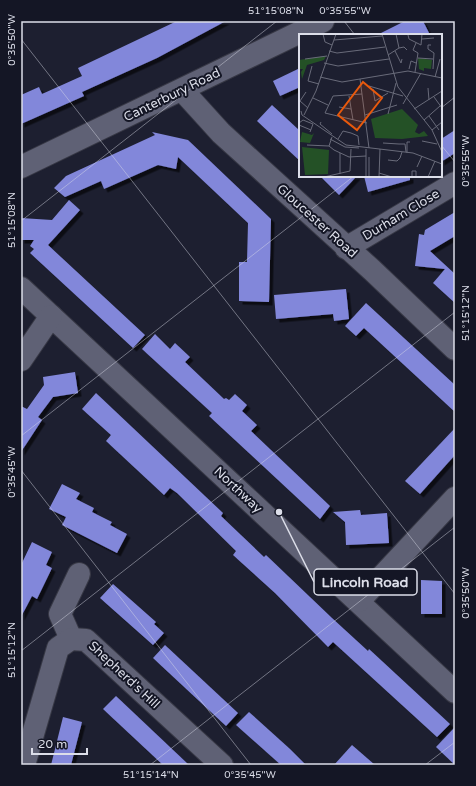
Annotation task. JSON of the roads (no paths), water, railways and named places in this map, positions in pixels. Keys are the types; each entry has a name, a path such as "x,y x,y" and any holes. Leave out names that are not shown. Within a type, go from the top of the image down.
{"street":[{"name":"Canterbury Road","path":"21,167 324,21"},
{"name":"Gloucester Road","path":"182,90 221,133 455,349"},
{"name":"Durham Close","path":"346,248 455,183"},
{"name":"Northway","path":"21,288 455,692"},
{"path":"21,360 51,316"},
{"path":"359,601 455,498"},
{"path":"71,639 60,614 79,574"},
{"name":"Shepherd's Hill","path":"24,765 58,648 71,639 86,640 222,765"}],"place":[{"name":"Lincoln Road","path":"279,512"}]}
